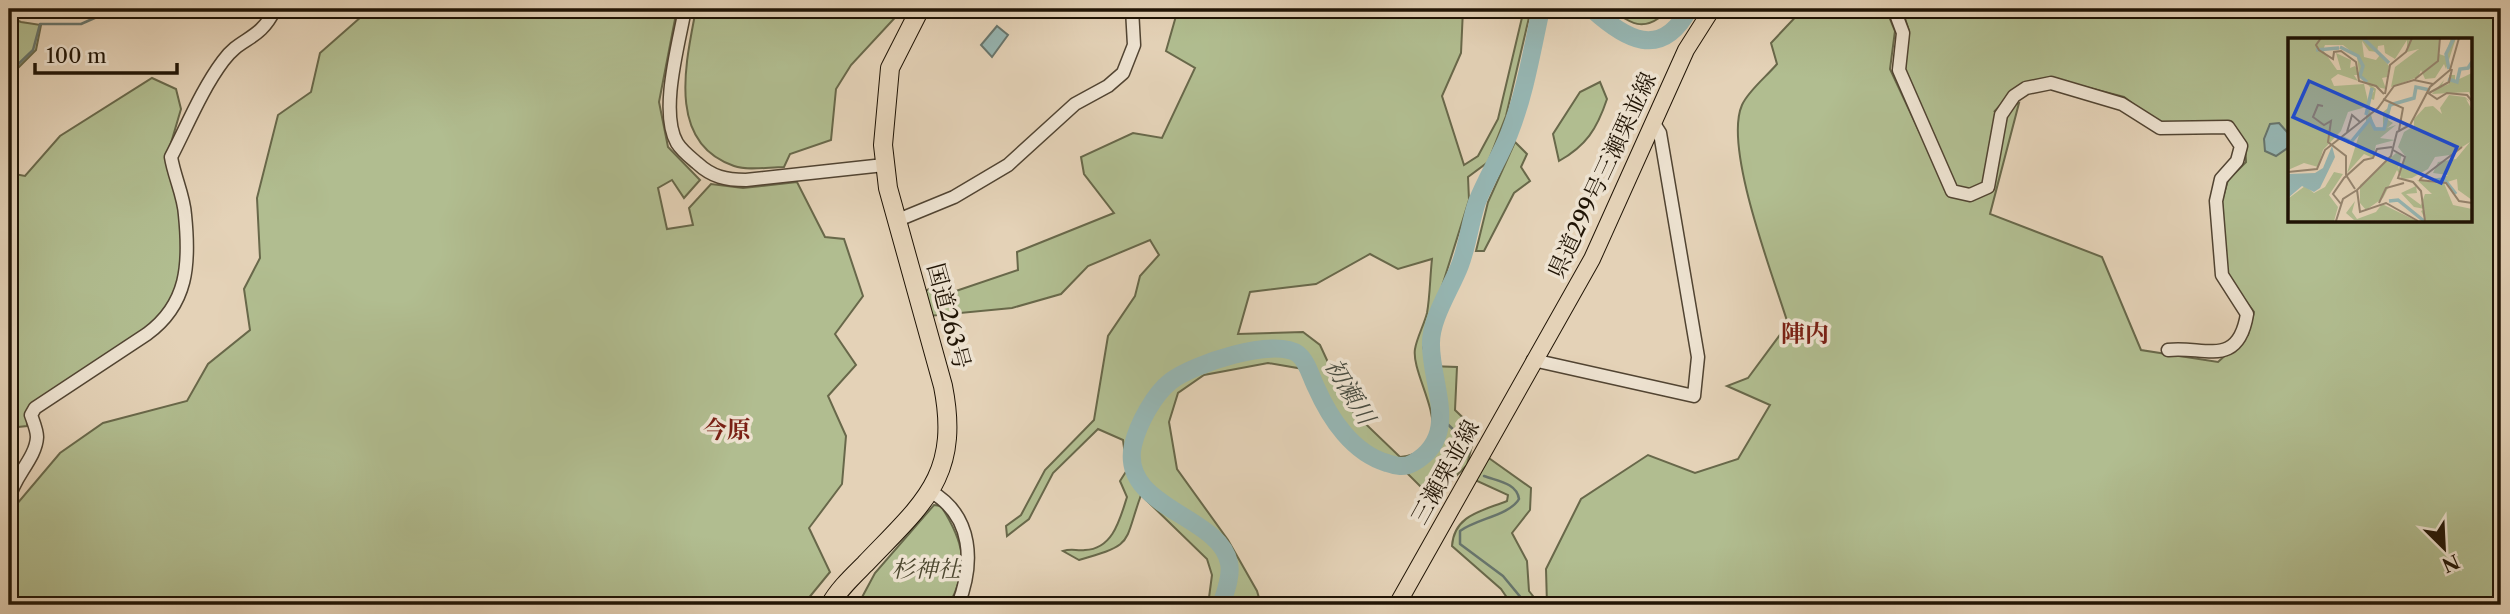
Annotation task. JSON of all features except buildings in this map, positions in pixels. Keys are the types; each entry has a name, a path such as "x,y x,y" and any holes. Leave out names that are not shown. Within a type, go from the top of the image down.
{"highway":[{"name":"国道263号","path":"830,605 845,584 918,509 930,491 948,446 949,414 884,165 885,109 890,68 920,9"}],"main road":[{"name":"県道299号三瀬栗並線","path":"1533,360 1592,259 1686,50 1712,9"},
{"name":"三瀬栗並線","path":"1398,605 1533,360"}],"street":[{"path":"9,500 10,489 34,447 37,436 31,415 34,408 165,322 176,307 184,277 186,214 171,157 221,63 233,48 259,34 275,9"},
{"path":"685,9 673,76 671,126 677,143 706,172 724,180 746,180 884,165"},
{"path":"898,220 954,197 1008,165 1075,103 1108,86 1123,73 1134,45 1132,9"},
{"path":"1894,9 1903,33 1899,70 1952,191 1970,195 1988,187 2001,116 2014,96 2026,88 2051,83 2122,104 2160,128 2228,127 2241,146 2237,161 2221,179 2216,201 2222,275 2247,314 2244,331 2223,351 2206,354 2184,347 2168,350"},
{"path":"1533,360 1694,396 1698,357 1660,133 1653,122"},
{"path":"930,491 940,497 959,522 970,551 968,580 958,605"}],"green space":[{"path":"370,9 677,9 659,102 668,147 700,180 684,198 672,180 658,188 667,229 693,225 689,208 711,184 743,188 797,182 825,237 844,239 863,296 835,334 856,365 828,396 846,436 842,484 809,528 830,572 803,605 9,605 9,521 16,505 60,453 103,423 187,401 208,364 250,330 244,289 260,258 257,198 278,115 311,92 320,53"},
{"path":"696,9 903,9 851,65 836,89 831,140 790,154 784,167 752,169 734,166 712,155 698,139 689,120 686,76"},
{"path":"1178,9 1463,9 1461,53 1442,96 1464,165 1478,156 1498,119 1524,9 1531,9 1506,116 1488,162 1468,177 1469,200 1423,347 1429,366 1457,367 1455,410 1476,430 1467,465 1445,487 1422,488 1403,469 1348,443 1303,369 1268,363 1204,375 1178,393 1169,422 1177,469 1228,540 1257,591 1261,605 1208,605 1212,575 1207,559 1141,495 1128,533 1118,546 1079,560 1063,551 1095,548 1109,539 1127,497 1120,481 1127,470 1123,440 1098,429 1053,473 1029,519 1007,536 1006,526 1021,515 1045,470 1094,420 1108,336 1135,296 1140,276 1159,255 1150,240 1088,266 1061,294 1012,308 929,316 923,292 943,282 950,293 1018,270 1017,252 1114,213 1084,174 1081,157 1133,133 1162,138 1195,68 1166,51","holes":["1370,254 1398,269 1432,259 1427,313 1415,349 1433,427 1430,441 1420,451 1400,457 1349,408 1320,345 1303,332 1238,334 1250,292 1316,284"]},
{"path":"1609,9 1645,9 1659,18 1639,24"},
{"path":"1803,9 1886,9 1895,31 1890,69 1919,131 1928,126 1905,70 1909,31 1902,9 2501,9 2501,605 1547,605 1546,569 1581,499 1648,455 1695,473 1738,459 1770,405 1727,386 1748,378 1788,324 1762,246 1739,151 1738,125 1742,105 1777,64 1771,43","holes":["2051,78 2124,97 2158,123 2230,123 2245,142 2246,162 2228,180 2222,201 2227,276 2254,312 2248,335 2218,362 2141,350 2102,257 1990,214 2019,103 1994,112 2018,86"]},
{"path":"9,17 41,25 36,50 9,77"},
{"path":"152,78 176,89 181,109 166,160 182,212 181,277 173,307 144,334 28,409 27,426 9,428 9,173 25,176 60,136"},
{"path":"1600,82 1607,99 1599,119 1583,143 1559,161 1553,134 1580,92"},
{"path":"1515,142 1527,154 1521,167 1530,181 1514,193 1484,251 1476,251 1488,202"},
{"path":"1486,456 1531,488 1530,510 1512,533 1527,561 1529,591 1540,605 1512,605 1501,589 1452,546 1458,527 1464,521 1479,511 1507,501 1508,495 1475,480"},
{"name":"杉神社","path":"934,505 941,506 949,519 962,554 960,578 949,605 854,605 860,601 875,573"}],"water":[{"path":"997,26 1008,35 992,57 981,45"},
{"path":"2279,123 2288,133 2288,148 2276,156 2265,151 2264,139 2270,124"}],"waterway":[{"path":"9,73 33,50 40,24 81,24 115,9"},
{"name":"初瀬川","path":"1221,605 1230,573 1222,547 1208,533 1155,497 1141,483 1133,466 1133,445 1148,410 1171,381 1197,367 1253,351 1287,350 1301,357 1336,422 1353,443 1364,451 1375,458 1400,466 1413,463 1428,452 1440,425 1431,345 1434,325 1460,265 1477,202 1515,119 1541,9"},
{"name":"初瀬川","path":"1592,9 1617,29 1642,40 1655,40 1667,35 1689,9"},
{"path":"1442,419 1456,432 1466,457"},
{"path":"1484,476 1515,489 1519,499 1501,513 1460,531 1460,544 1503,576 1527,605"}],"district":[{"name":"陣内","path":"1805,333"},
{"name":"今原","path":"727,429"}]}
